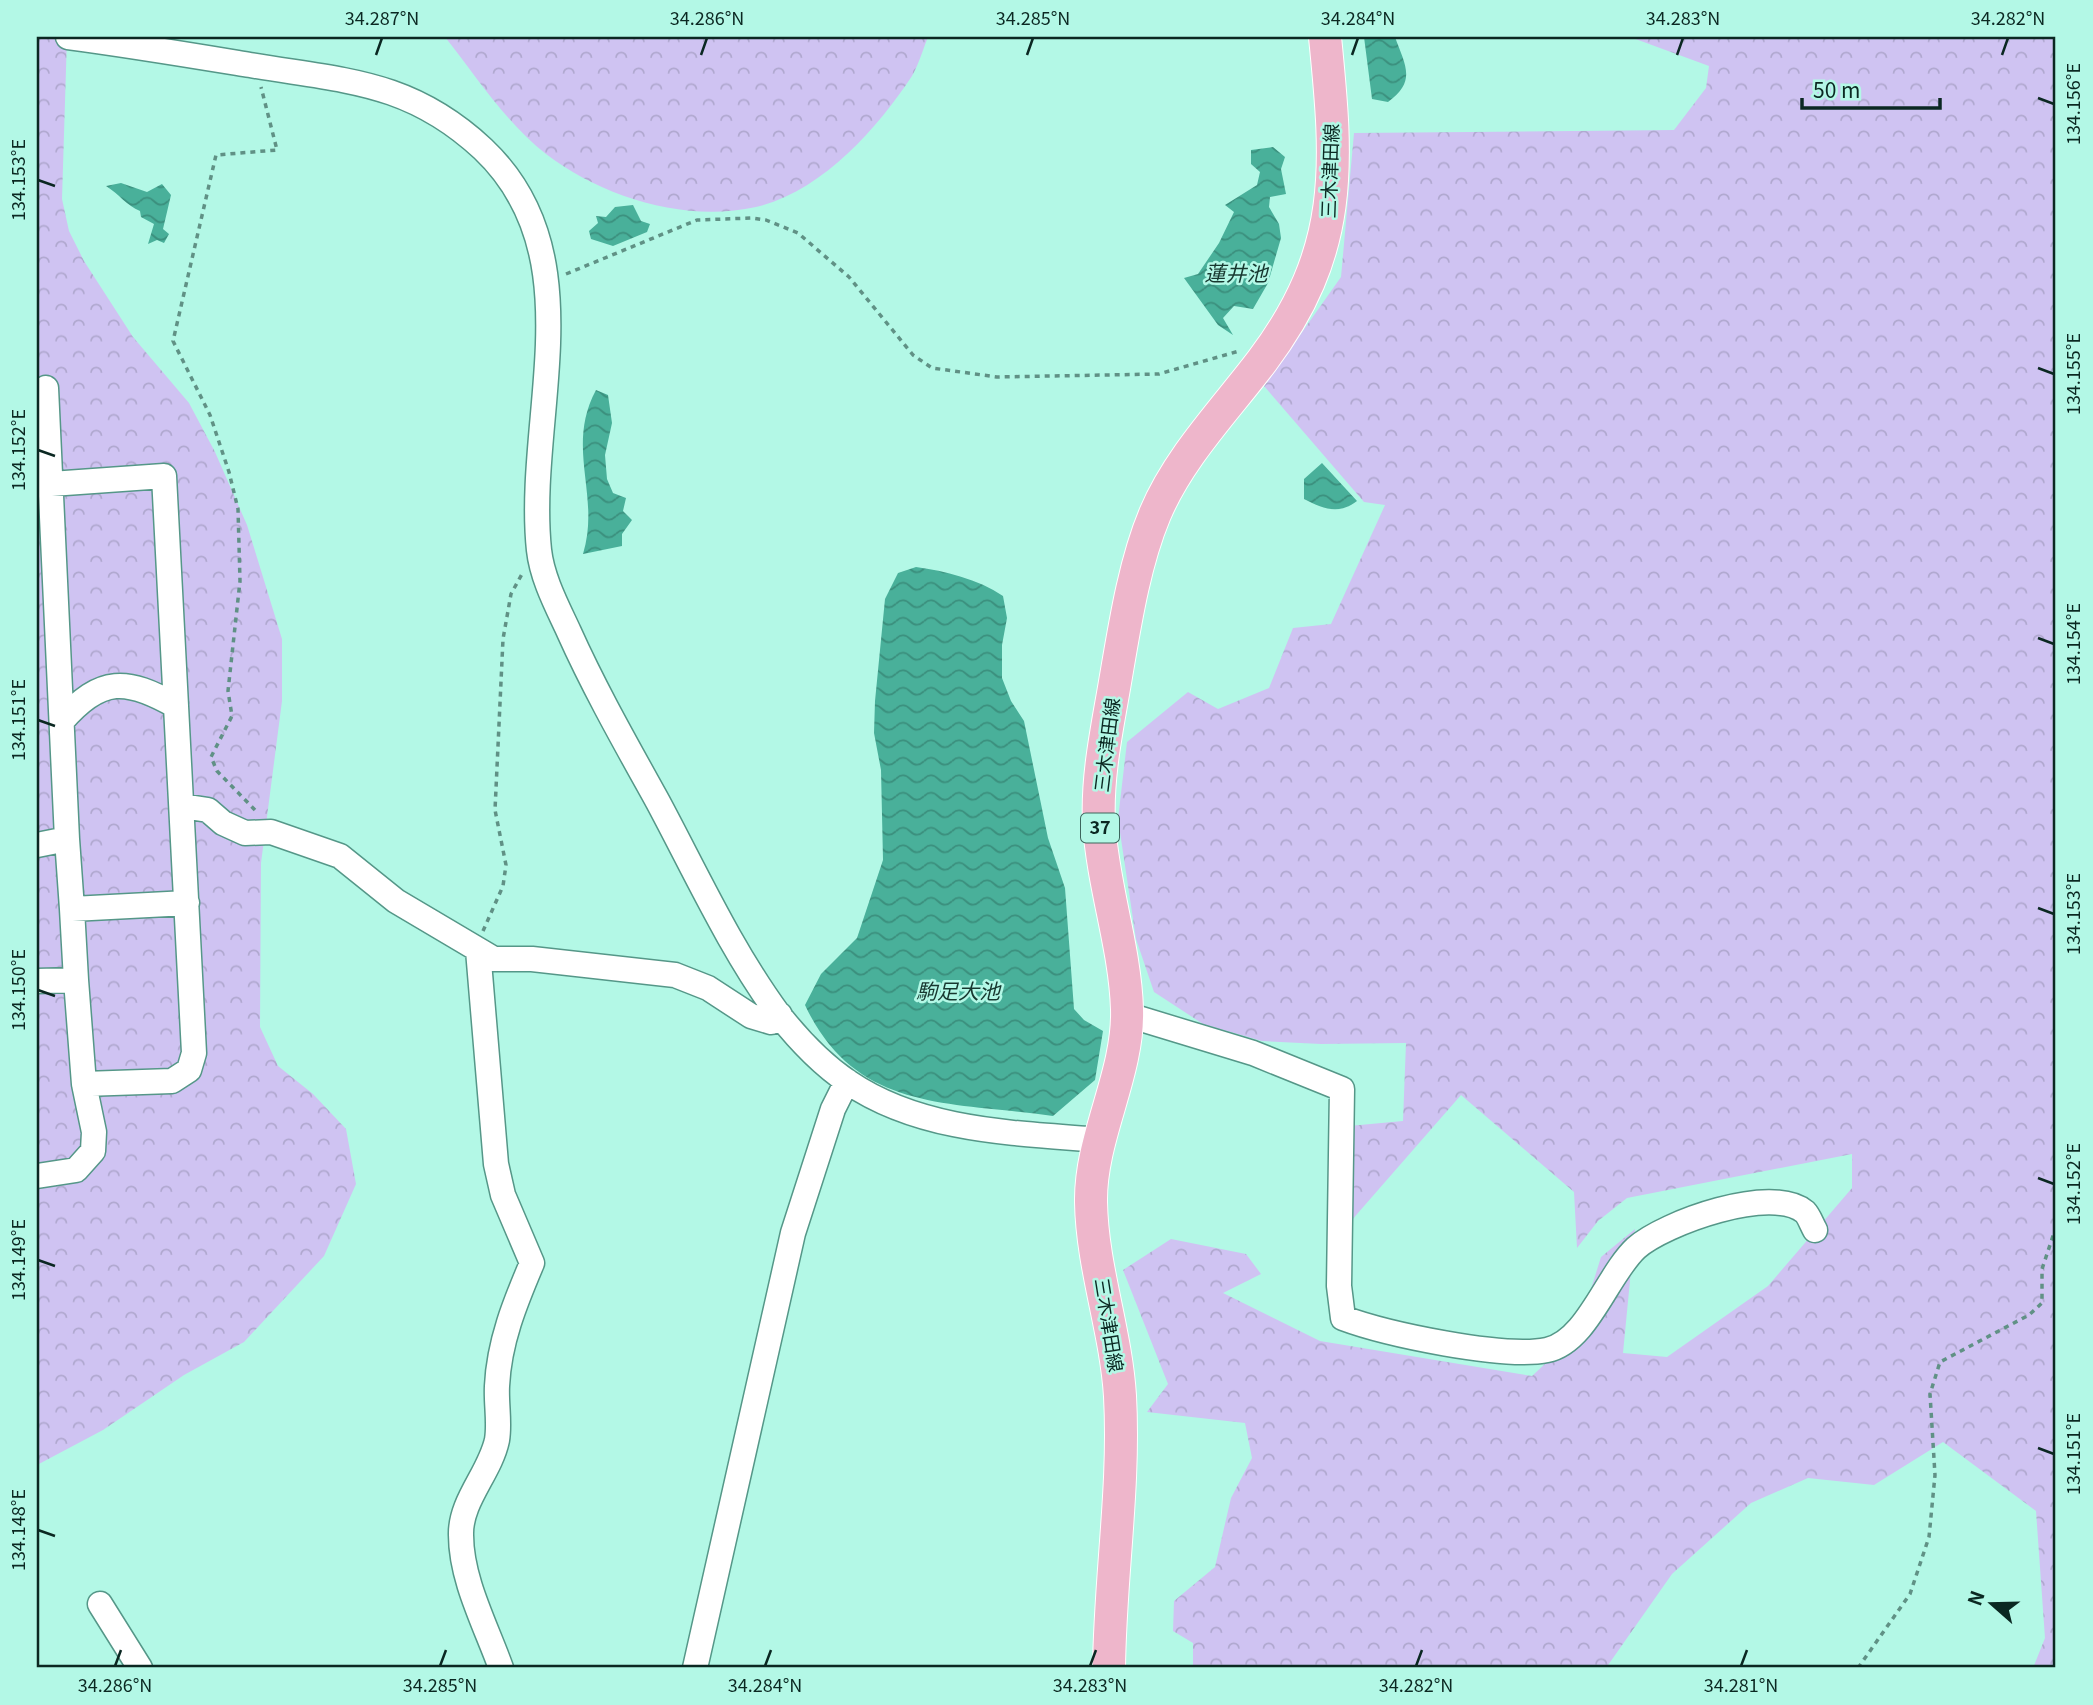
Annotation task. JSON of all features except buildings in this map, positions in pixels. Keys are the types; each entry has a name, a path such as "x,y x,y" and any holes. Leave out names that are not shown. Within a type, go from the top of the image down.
{"main road":[{"name":"三木津田線","path":"1109,1668 1121,1431 1120,1391 1091,1200 1128,1015 1122,959 1108,890 1099,823 1100,776 1126,629 1154,516 1178,471 1261,363 1302,300 1328,227 1334,128 1325,37"}],"street":[{"path":"68,37 328,75 371,85 417,100 453,123 486,152 518,190 538,235 548,289 549,350 535,502 539,556 551,594 589,676 738,950 780,1015 847,1082 924,1117 985,1130 1101,1140"},
{"path":"37,1176 76,1170 93,1151 94,1132 84,1084 62,721 44,485 46,388"},
{"path":"44,485 164,477 194,1054 189,1070 172,1081 84,1084"},
{"path":"62,721 76,705 111,685 129,684 176,706"},
{"path":"182,806 208,810 223,823 245,833 271,832 340,856 396,901 494,958 532,959 675,975 708,988 751,1016 771,1022 780,1015"},
{"path":"37,845 68,839"},
{"path":"72,909 187,903"},
{"path":"478,950 496,1164 503,1195 533,1263 511,1312 500,1355 497,1439 489,1465 467,1507 461,1531 463,1561 501,1668"},
{"path":"37,981 76,979"},
{"path":"1128,1015 1253,1053 1342,1089 1339,1286 1343,1318 1370,1328 1513,1351 1546,1350 1563,1343 1591,1313 1621,1266 1652,1235 1695,1217 1752,1203 1785,1203 1805,1212 1815,1230"},
{"path":"695,1668 793,1233 833,1109 847,1082"},
{"path":"100,1604 140,1668"}],"path":[{"path":"257,66 277,150 216,155 173,341 210,415 238,509 240,581 228,691 232,716 211,757 217,771 251,806 271,832"},
{"path":"548,289 570,271 697,220 752,218 766,220 798,233 849,277 913,355 932,368 997,377 1159,374 1238,351 1261,363"},
{"path":"478,950 485,926 503,887 506,865 495,810 507,617 515,581 539,556"},
{"path":"1858,1668 1910,1594 1929,1537 1935,1475 1930,1394 1940,1362 2029,1315 2042,1303 2042,1269 2056,1227"}],"green space":[{"path":"37,37 67,37 62,199 69,231 84,261 133,337 189,403 215,452 247,525 282,639 282,701 261,863 260,1027 278,1066 313,1094 346,1129 356,1184 324,1256 244,1342 184,1375 103,1430 37,1465"},
{"path":"445,37 928,37 914,71 898,96 864,137 825,173 803,188 756,207 701,212 645,203 618,194 592,183 546,154 531,142 492,99"},
{"path":"1630,37 2056,37 2056,1668 2033,1668 2045,1638 2036,1511 1943,1442 1874,1485 1808,1478 1751,1503 1672,1574 1606,1668 1193,1668 1193,1643 1173,1631 1174,1601 1215,1567 1231,1498 1252,1458 1245,1423 1147,1412 1168,1384 1123,1270 1171,1239 1246,1254 1261,1274 1223,1293 1320,1341 1532,1376 1577,1334 1601,1257 1635,1229 1623,1353 1667,1357 1768,1286 1852,1188 1852,1154 1627,1198 1598,1221 1577,1248 1574,1192 1461,1095 1351,1221 1349,1126 1403,1121 1406,1043 1321,1044 1262,1041 1203,1024 1154,992 1136,939 1118,819 1127,742 1188,692 1218,709 1269,688 1293,628 1331,624 1385,505 1364,502 1264,386 1341,277 1354,133 1674,130 1706,88 1709,66"}],"water":[{"path":"1364,37 1395,37 1405,64 1406,80 1403,87 1388,102 1372,99"},
{"name":"蓮井池","path":"1273,147 1285,157 1281,169 1286,194 1270,197 1269,207 1279,224 1281,238 1268,283 1253,309 1234,306 1223,318 1233,335 1218,325 1184,278 1198,274 1219,243 1234,212 1225,205 1257,185 1260,172 1251,164 1251,150"},
{"path":"121,183 147,192 162,184 171,195 163,229 169,234 164,243 157,240 148,244 154,224 141,217 140,211 106,186"},
{"path":"633,205 641,221 650,224 647,232 613,246 591,239 589,231 598,223 596,216 606,217 615,207"},
{"path":"596,390 608,395 612,423 605,455 607,479 613,493 626,498 623,511 632,520 622,534 622,546 583,554 588,512 583,432 587,411"},
{"path":"1322,463 1357,501 1344,508 1331,509 1304,499 1304,479"},
{"name":"駒足大池","path":"916,567 961,577 1003,596 1007,618 1002,645 1002,678 1011,701 1024,721 1048,838 1065,888 1074,1009 1084,1020 1103,1031 1095,1080 1053,1116 944,1103 911,1096 880,1084 851,1066 826,1040 805,1005 821,974 857,938 883,860 881,770 874,733 885,599 898,573"}]}
